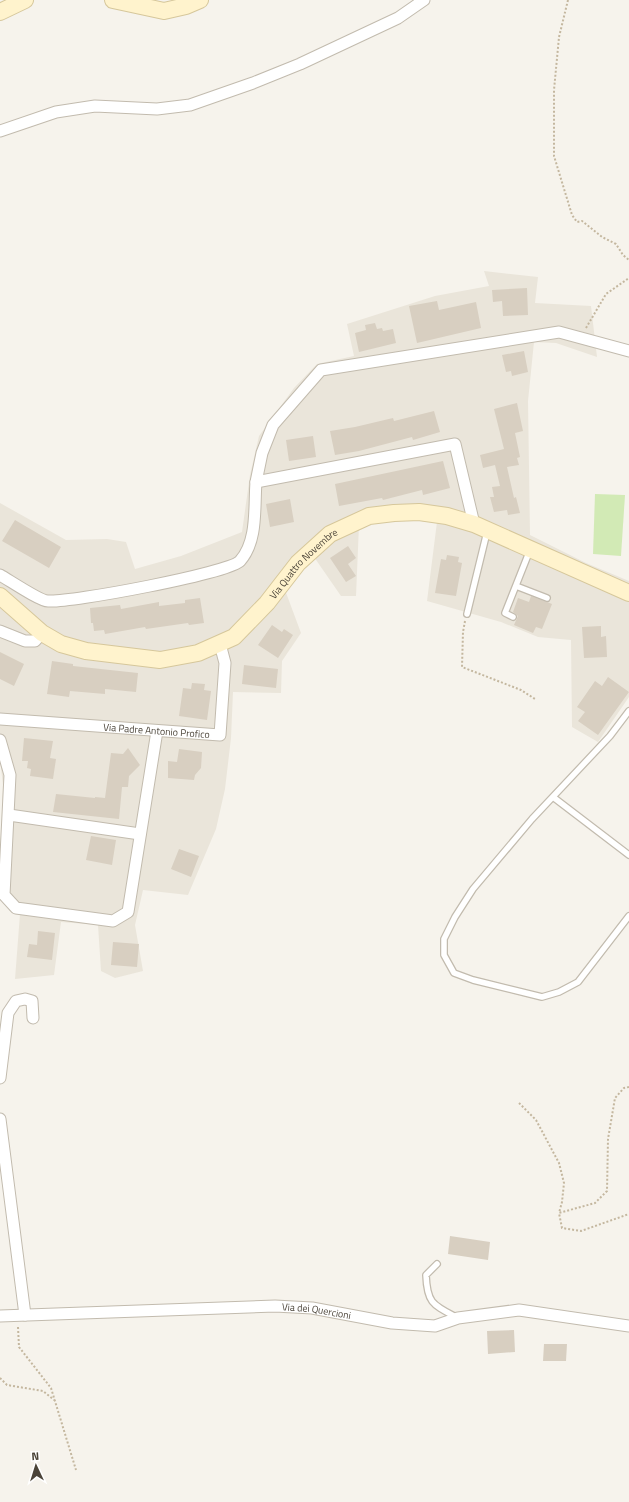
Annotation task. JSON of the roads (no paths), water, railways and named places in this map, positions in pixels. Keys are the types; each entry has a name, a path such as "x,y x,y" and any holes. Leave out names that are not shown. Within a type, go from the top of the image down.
{"main road":[{"path":"0,12 25,0"},
{"path":"113,0 164,11 186,6 200,0"},
{"name":"Via Quattro Novembre","path":"0,596 42,633 60,644 86,651 160,660 198,653 234,637 267,603 298,563 330,534 369,516 419,512 447,516 481,526 530,550 629,593"}],"street":[{"path":"0,131 56,112 95,106 157,109 190,105 253,83 300,64 398,18 424,0"},
{"path":"0,575 46,601 82,599 217,571 239,562 250,546 256,482 262,453 273,425 322,370 559,332 629,351"},
{"path":"256,482 455,444 481,526"},
{"path":"0,631 26,641 35,641 42,633"},
{"name":"Via Padre Antonio Profico","path":"0,719 220,735 225,663 220,644"},
{"path":"0,740 10,776 4,895 16,908 113,920 128,912 157,731"},
{"path":"9,815 140,834"},
{"path":"0,1078 8,1013 16,1001 25,999 32,1001 33,1018"},
{"path":"0,1119 21,1315"},
{"name":"Via dei Quercioni","path":"0,1316 275,1306 319,1309 392,1323 435,1326 458,1318 519,1310 629,1326"}],"lane":[{"path":"467,614 481,526"},
{"path":"513,617 505,613 530,550"},
{"path":"516,586 547,598"},
{"path":"629,711 610,736 553,797 473,890 455,917 444,939 444,955 454,973 473,980 542,997 559,992 578,982 629,916"},
{"path":"553,797 629,855"},
{"path":"437,1264 426,1275 427,1293 437,1307 458,1318"}]}
